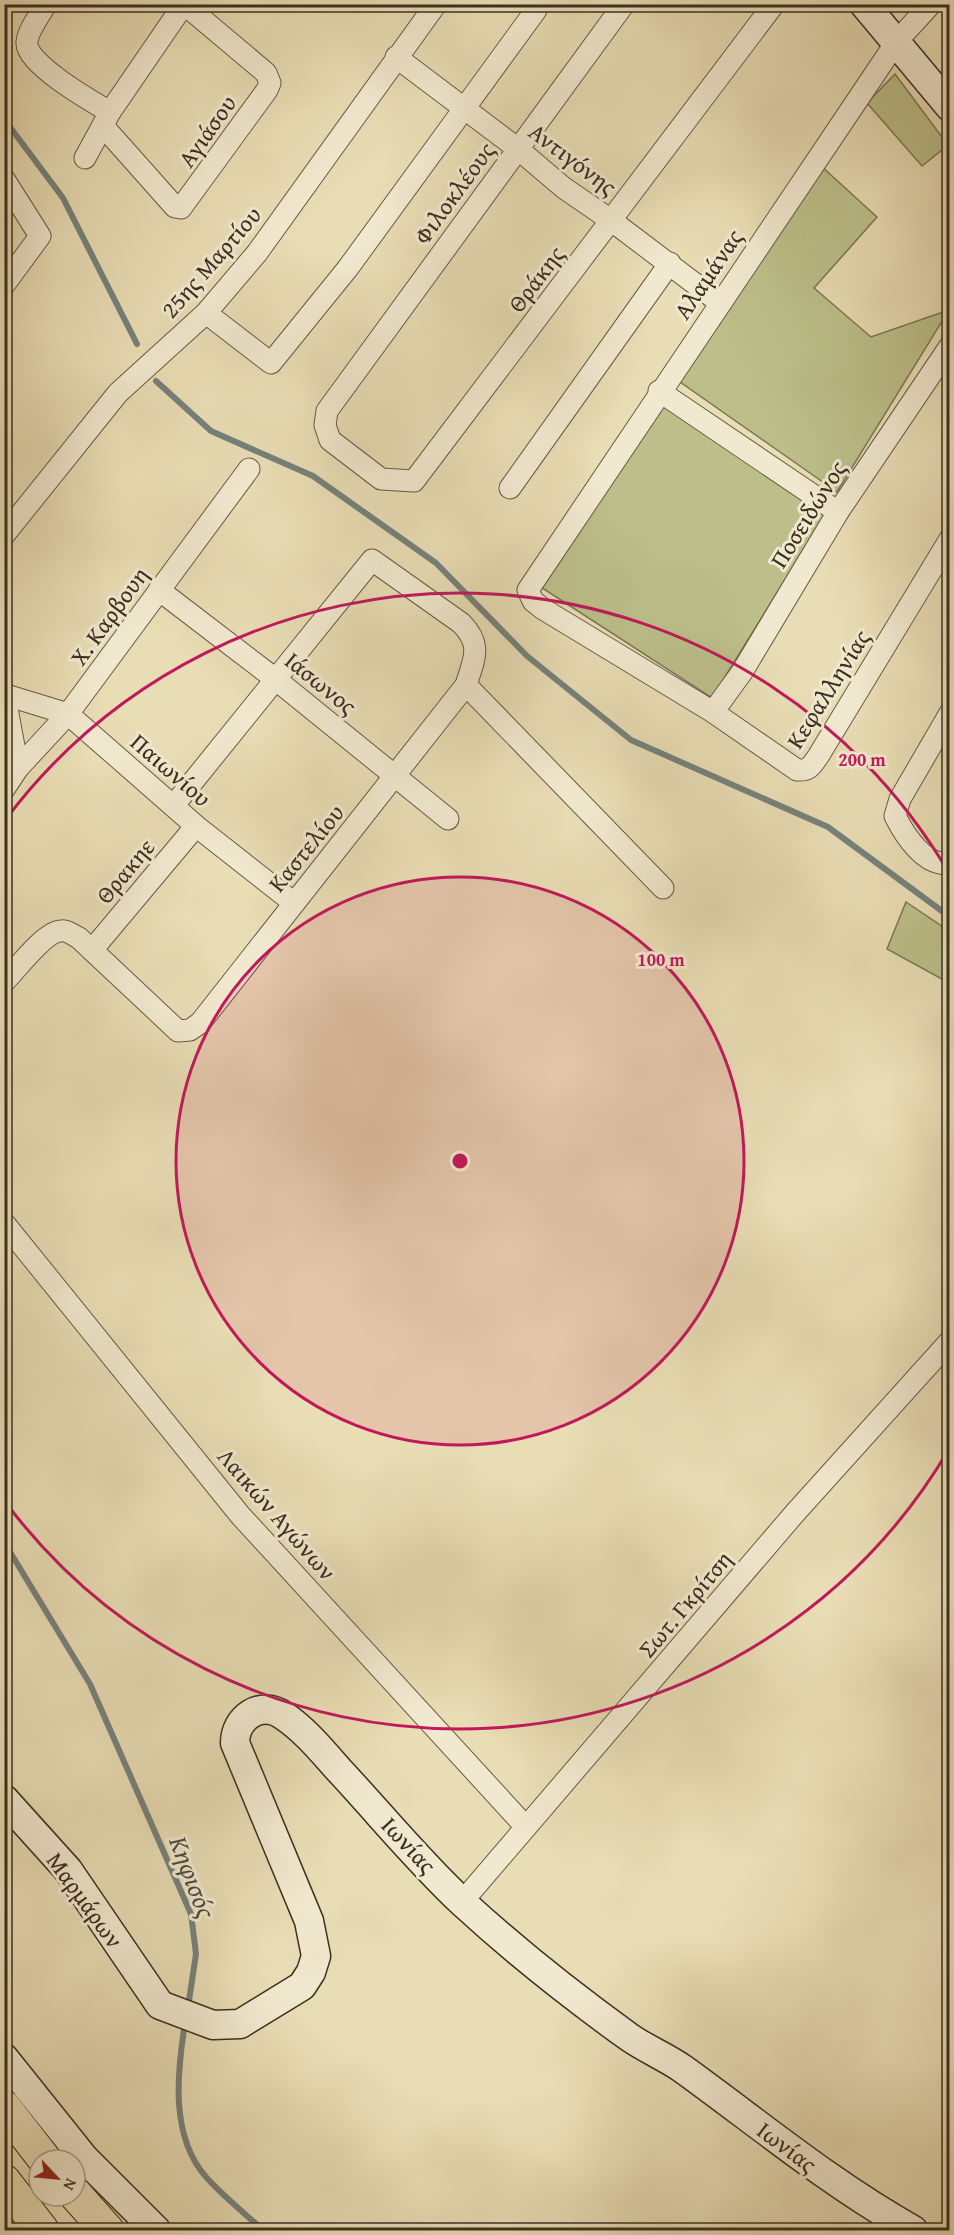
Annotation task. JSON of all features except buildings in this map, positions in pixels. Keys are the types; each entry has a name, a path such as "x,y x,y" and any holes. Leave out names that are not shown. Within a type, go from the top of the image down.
{"highway":[{"path":"4,2107 36,2148"},
{"path":"4,2181 42,2230"},
{"path":"87,2208 107,2230"}],"street":[{"path":"46,4 27,42 28,51 106,119"},
{"path":"84,158 106,119 184,4"},
{"name":"Αγιάσου","path":"106,119 174,207 181,208 267,90 270,83 266,73 184,4"},
{"name":"25ης Μαρτίου","path":"5,533 118,393 206,313 257,253 305,190 396,57 436,4"},
{"name":"Φιλοκλέους","path":"327,411 624,4"},
{"name":"Θράκης","path":"327,411 325,425 330,440 381,479 414,481 774,4"},
{"path":"864,4 950,107"},
{"name":"Αλαμάνας","path":"713,712 543,609 533,601 528,590 659,391 897,41 931,4"},
{"path":"206,313 271,363 348,268 536,10"},
{"name":"Αντιγόνης","path":"396,57 518,149 564,188 612,220 719,302"},
{"path":"4,179 40,236 4,285"},
{"path":"510,488 670,263"},
{"name":"Ποσειδώνος","path":"713,712 742,672 838,512 950,346"},
{"path":"659,391 838,512"},
{"name":"Χ. Καρβουη","path":"4,789 18,768 68,714 249,469"},
{"name":"Κεφαλληνίας","path":"713,712 797,770 810,769 950,539"},
{"path":"174,805 274,678 372,560 461,623 473,635 476,652 466,686 663,888"},
{"name":"Ιάσωνος","path":"159,590 274,678 448,819"},
{"name":"Καστελίου","path":"92,950 178,1030 190,1030 200,1023 256,956 294,903 396,778 466,686"},
{"path":"5,693 18,768"},
{"name":"Παιωνίου","path":"5,693 68,714 196,826 294,903"},
{"path":"950,713 900,799 895,816 901,828 922,853 933,861 950,862"},
{"name":"Θρακηε","path":"92,950 196,826"},
{"path":"4,982 42,942 55,932 64,930 92,950"},
{"name":"Λαικών Αγώνων","path":"4,1223 240,1515 525,1826"},
{"name":"Σωτ. Γκρίτση","path":"462,1902 795,1513 950,1341"},
{"name":"Ιωνίας","path":"160,2005 189,2018 213,2025 240,2024 302,1986 311,1972 316,1956 309,1921 235,1743 235,1731 241,1720 255,1710 269,1709 283,1714 312,1740 462,1902 584,2004 631,2039 681,2067 851,2194 914,2230"},
{"name":"Μαρμάρων","path":"4,1799 68,1870 160,2005"},
{"path":"4,2058 84,2158 156,2230"}],"green space":[{"path":"895,74 948,145 922,166 867,103"},
{"path":"820,165 877,217 814,288 871,337 949,310 837,492 673,377"},
{"path":"659,400 826,513 712,698 533,582"},
{"path":"906,902 949,931 949,983 887,949"}],"waterway":[{"path":"4,119 63,198 137,344"},
{"path":"156,381 211,431 313,476 436,563 527,656 631,740 828,827 950,917"},
{"name":"Κηφισός","path":"4,1542 90,1684 191,1914 196,1954 188,2007"},
{"name":"Κηφισός","path":"185,2023 180,2062 179,2103 186,2143 194,2161 206,2177 263,2230"}]}
